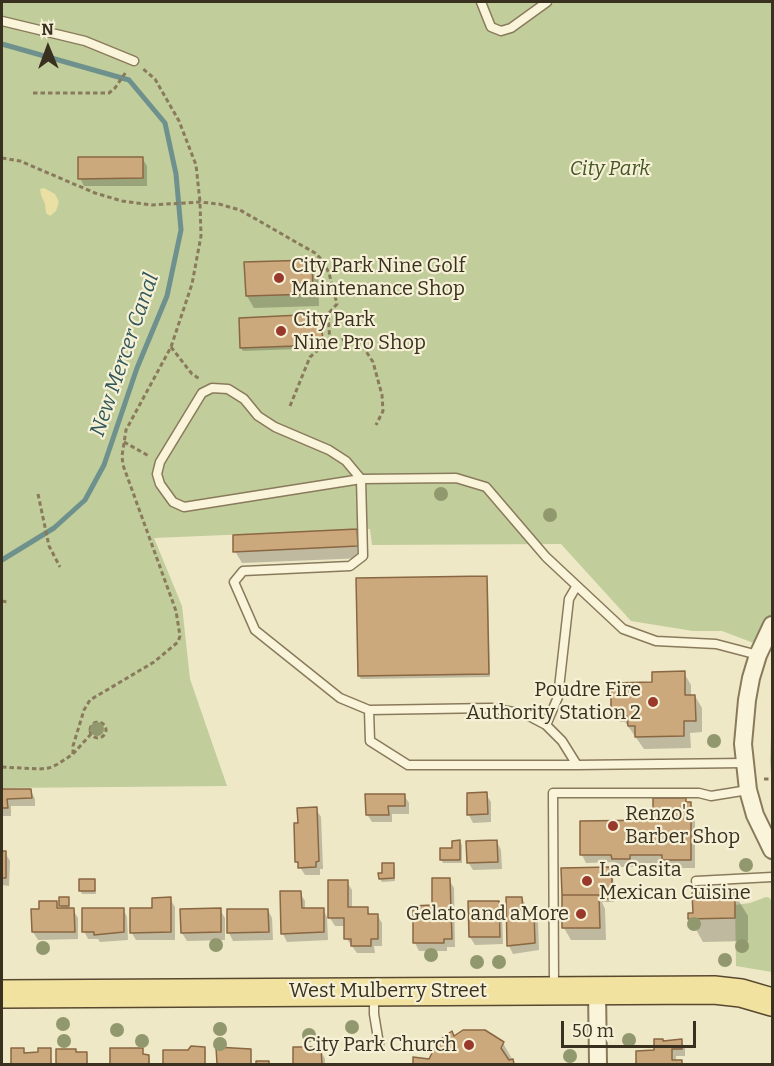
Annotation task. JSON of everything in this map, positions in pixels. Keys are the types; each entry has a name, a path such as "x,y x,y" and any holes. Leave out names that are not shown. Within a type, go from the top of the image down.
{"main road":[{"name":"West Mulberry Street","path":"2,994 714,990 741,993 772,1002"}],"street":[{"path":"772,625 758,655 747,700 743,744 748,790 755,815 772,850"},
{"path":"597,990 598,1065"}],"lane":[{"path":"481,2 491,27 501,31 510,28 548,2"},
{"path":"2,21 85,41 134,61"},
{"path":"577,765 562,741 546,725 525,714 491,708 369,710 340,698 255,630 234,582 243,571 350,566 363,556 361,479 346,461 329,450 274,427 258,416 244,399 228,389 212,388 202,393 160,462 158,474 160,484 173,502 184,507 361,479 456,478 486,487 546,557 623,629 656,641 716,644 758,655"},
{"path":"546,725 558,697 568,599 576,587"},
{"path":"369,710 370,741 408,765 744,763"},
{"path":"554,991 554,793 699,793 711,796 748,790"},
{"path":"696,881 772,877"},
{"path":"374,991 374,1014 379,1044"}],"path":[{"path":"33,93 109,93 134,61 155,79 179,121 196,165 200,202 201,236 192,284 171,347 131,421 124,442 123,465 176,611 180,636 178,642 154,662 90,700 84,710 73,753"},
{"path":"2,158 20,161 94,193 122,201 152,205 200,202 240,210 315,253 322,260 329,273 337,304 328,314 330,343"},
{"path":"290,406 310,357 326,344 345,339 362,345 373,362 382,395 383,411 376,424"},
{"path":"171,347 192,374 212,388"},
{"path":"124,442 160,462"},
{"path":"38,494 49,546 60,567"},
{"path":"2,601 6,602"},
{"path":"100,722 105,726 105,732 101,737 91,734 90,727 94,723 100,722"},
{"path":"2,767 49,768 73,753 91,734"},
{"path":"764,779 772,779"}],"green space":[{"name":"City Park","path":"2,2 772,2 772,650 722,631 693,631 631,621 561,544 372,545 370,529 154,538 182,606 190,679 227,786 2,788"},
{"path":"772,708 772,787 770,761"},
{"path":"766,897 770,898 772,905 772,972 736,966 735,905 750,903"}],"sand":[{"path":"44,188 55,194 59,202 56,211 50,216 46,213 41,195 40,189"}],"building":[{"path":"78,157 143,157 143,178 78,179"},
{"name":"City Park Nine Golf Maintenance Shop","path":"312,260 313,294 246,296 244,262"},
{"name":"City Park Nine Pro Shop","path":"321,314 323,345 240,348 239,318"},
{"path":"357,529 358,546 233,552 233,535"},
{"path":"487,576 489,674 358,676 356,578"},
{"name":"Poudre Fire Authority Station 2","path":"685,671 685,695 695,695 696,721 684,721 684,736 635,737 635,726 628,726 627,716 620,716 620,710 611,710 611,683 652,682 652,672"},
{"path":"2,789 31,789 32,798 7,799 8,808 2,808"},
{"path":"487,792 488,814 467,815 467,793"},
{"path":"365,794 405,794 405,806 388,806 389,815 366,815"},
{"path":"653,798 686,798 686,802 691,802 691,860 662,860 662,855 630,855 630,859 612,859 611,855 580,855 580,821 653,820"},
{"path":"317,807 319,861 316,862 316,867 298,868 298,862 295,862 294,823 298,823 297,808"},
{"path":"460,840 460,860 440,860 440,848 452,848 452,841"},
{"path":"497,840 498,862 467,863 466,841"},
{"path":"2,851 6,851 6,878 2,878"},
{"path":"382,863 394,863 394,878 379,879 378,873 382,873"},
{"name":"La Casita Mexican Cuisine","path":"612,867 612,899 599,899 599,895 562,895 561,868"},
{"path":"432,878 450,878 452,939 444,939 444,943 413,943 413,906 432,905"},
{"path":"79,879 95,879 95,891 79,891"},
{"path":"328,880 348,880 348,907 368,907 368,914 378,914 378,939 371,939 371,946 351,946 351,939 344,939 344,918 328,918"},
{"path":"280,891 301,891 302,908 324,908 324,932 281,934"},
{"path":"735,892 735,918 688,919 688,913 693,913 692,893"},
{"name":"Gelato and aMore","path":"562,895 599,895 600,928 562,928"},
{"path":"59,897 69,897 69,906 59,906"},
{"path":"171,897 171,932 130,933 130,908 152,908 152,898"},
{"path":"506,897 522,897 523,912 534,911 535,943 507,946"},
{"path":"39,901 57,901 57,908 74,908 75,932 32,932 31,909 39,909"},
{"path":"468,901 499,901 500,937 469,937"},
{"path":"82,908 124,908 124,932 94,935 94,932 82,932"},
{"path":"221,908 221,932 181,933 180,909"},
{"path":"227,909 268,909 269,932 227,933"},
{"name":"City Park Church","path":"463,1030 485,1030 504,1042 501,1048 509,1060 513,1059 514,1064 413,1064 413,1057 429,1059 438,1041 452,1031 454,1036"},
{"path":"654,1039 663,1039 663,1041 682,1039 682,1049 672,1049 672,1060 682,1060 682,1064 636,1064 636,1051 654,1050"},
{"path":"191,1046 205,1047 205,1064 163,1064 163,1050 188,1050"},
{"path":"216,1047 251,1049 251,1064 217,1064"},
{"path":"293,1047 321,1049 322,1064 293,1064"},
{"path":"11,1048 24,1048 24,1053 38,1052 38,1048 51,1048 51,1064 11,1064"},
{"path":"110,1048 143,1048 143,1054 149,1055 149,1064 110,1064"},
{"path":"56,1049 76,1049 76,1052 87,1052 87,1064 56,1064"},
{"path":"256,1061 269,1061 269,1064 256,1064"}],"waterway":[{"name":"New Mercer Canal","path":"2,44 129,80 165,123 176,174 181,230 167,296 137,368 104,465 85,500 54,528 2,560"}],"place":[{"name":"City Park Nine Golf Maintenance Shop","path":"279,278"},
{"name":"City Park Nine Pro Shop","path":"281,331"},
{"name":"Poudre Fire Authority Station 2","path":"653,702"},
{"name":"Renzo's Barber Shop","path":"613,826"},
{"name":"La Casita Mexican Cuisine","path":"587,881"},
{"name":"Gelato and aMore","path":"581,914"},
{"name":"City Park Church","path":"469,1045"}]}
